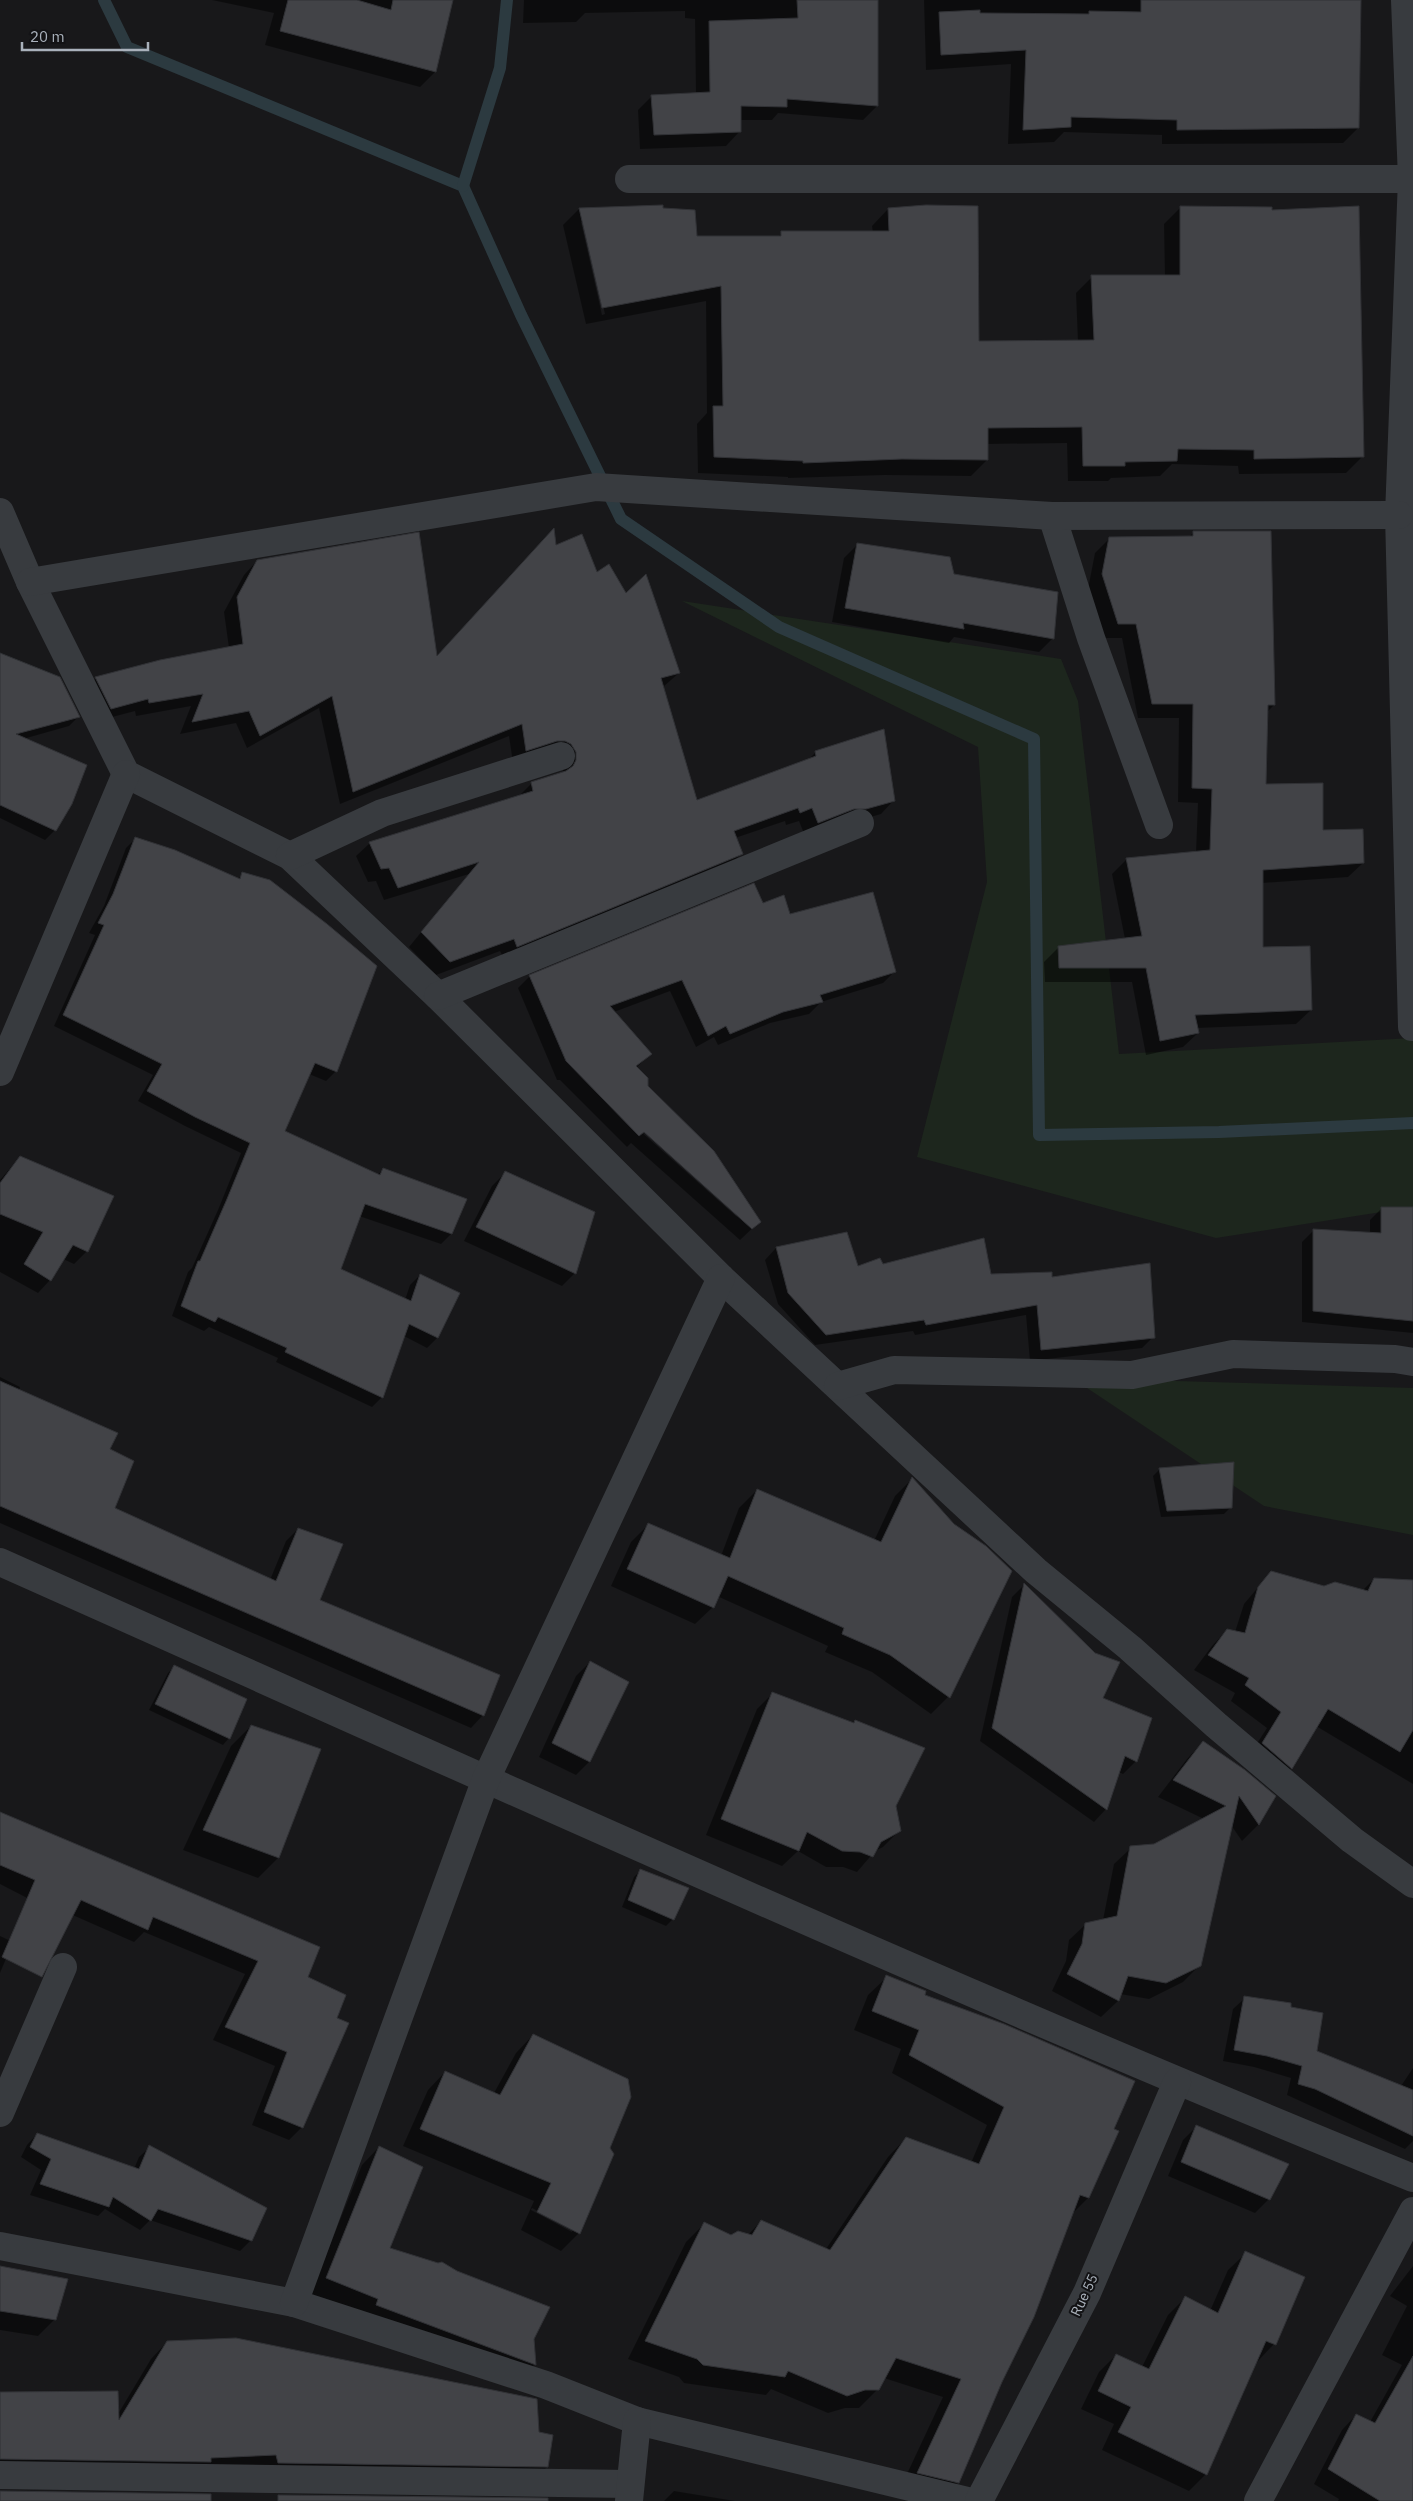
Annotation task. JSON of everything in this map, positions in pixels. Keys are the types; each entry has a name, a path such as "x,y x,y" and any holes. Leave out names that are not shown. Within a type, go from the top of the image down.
{"street":[{"path":"1405,0 1413,179 1398,515 1412,1027"},
{"path":"629,179 1413,179"},
{"path":"30,582 596,487 1052,516 1398,515"},
{"path":"0,512 30,582 126,774 290,856 438,996 721,1278 1036,1571 1130,1648 1216,1725 1352,1840 1413,1884"},
{"path":"1052,516 1091,638 1159,825"},
{"path":"290,856 382,813 561,756"},
{"path":"0,1072 126,774"},
{"path":"438,996 860,823"},
{"path":"294,2303 486,1779 721,1278"},
{"path":"838,1386 894,1370 1132,1375 1233,1354 1395,1359 1413,1362"},
{"path":"0,1562 486,1779 1176,2082 1413,2178"},
{"path":"0,2113 63,1967"},
{"name":"Rue 55","path":"979,2501 1086,2293 1176,2082"},
{"path":"1258,2501 1413,2211"},
{"path":"0,2246 294,2303 546,2385 637,2422 968,2501"},
{"path":"0,2476 629,2492 637,2422"}],"shaded area":[{"path":"682,601 1061,659 1078,701 1119,1054 1413,1038 1413,1207 1216,1238 917,1157 987,882 978,747"},
{"path":"1072,1378 1413,1388 1413,1535 1264,1506"}],"building":[{"path":"288,0 357,0 391,10 393,0 453,0 436,72 280,31"},
{"path":"797,0 878,0 878,106 787,99 787,107 741,106 741,132 654,135 651,95 710,92 709,21 798,18"},
{"path":"1141,0 1361,0 1359,128 1177,130 1177,120 1071,117 1071,127 1023,130 1026,50 941,55 939,12 980,10 980,13 1089,14 1089,11 1141,12"},
{"path":"663,205 663,208 695,210 697,236 781,236 781,231 889,231 888,208 926,205 978,206 979,341 1094,340 1091,275 1180,275 1180,206 1272,207 1272,210 1359,206 1364,457 1254,459 1254,450 1178,449 1177,461 1125,462 1125,466 1083,466 1082,427 988,428 988,460 902,459 803,463 803,461 714,457 713,406 723,406 721,286 602,308 579,208"},
{"path":"554,528 556,545 582,534 597,572 609,564 626,593 646,574 680,673 661,678 697,800 816,756 815,751 884,729 895,801 866,809 854,809 818,823 812,808 800,813 798,808 734,831 743,854 517,947 514,939 450,962 421,932 479,862 398,888 389,868 381,869 369,842 533,791 531,782 566,771 573,766 576,760 576,752 571,744 565,741 557,741 526,751 522,724 353,792 332,696 260,736 249,711 192,722 203,694 149,703 148,699 111,709 95,677 160,660 243,644 237,597 257,560 419,532 437,656"},
{"path":"1193,531 1271,531 1275,705 1268,705 1266,784 1323,783 1323,830 1363,829 1364,863 1263,870 1263,947 1310,946 1312,1010 1195,1015 1199,1033 1160,1041 1146,968 1059,968 1058,946 1142,936 1126,858 1210,850 1212,789 1192,788 1193,704 1152,704 1136,624 1118,624 1102,574 1109,537 1193,536"},
{"path":"857,543 950,557 954,574 1058,592 1054,639 963,623 964,629 845,608"},
{"path":"0,653 60,677 80,717 16,734 87,765 72,804 56,831 0,805"},
{"path":"135,837 175,850 240,879 242,872 270,880 377,966 337,1072 315,1063 285,1131 380,1175 383,1168 467,1199 452,1234 365,1204 341,1269 411,1301 420,1274 460,1293 438,1338 409,1324 383,1398 285,1352 287,1348 218,1317 215,1322 181,1306 198,1261 200,1261 250,1143 195,1117 147,1091 162,1064 63,1015 104,925 98,923 113,894"},
{"path":"754,883 763,903 784,895 790,914 873,892 896,972 820,995 823,1002 783,1012 730,1034 726,1026 708,1036 682,980 610,1006 652,1054 636,1066 648,1078 648,1086 714,1151 761,1222 752,1229 644,1132 639,1136 566,1061 529,975"},
{"path":"20,1156 114,1196 88,1252 73,1245 51,1281 24,1264 43,1232 0,1214 0,1183"},
{"path":"505,1171 595,1212 576,1274 476,1227"},
{"path":"1381,1207 1413,1207 1413,1321 1313,1311 1313,1229 1381,1233"},
{"path":"847,1232 858,1266 880,1258 883,1264 984,1238 991,1274 1052,1272 1052,1277 1150,1263 1155,1338 1041,1350 1037,1305 926,1325 924,1320 826,1335 788,1293 776,1247"},
{"path":"0,1381 118,1433 110,1449 134,1461 115,1508 276,1581 298,1528 343,1544 320,1600 500,1675 484,1716 0,1506"},
{"path":"1234,1462 1232,1508 1167,1511 1159,1468"},
{"path":"912,1477 954,1524 986,1546 1012,1571 950,1698 890,1655 842,1634 844,1628 728,1576 714,1608 627,1569 648,1523 730,1558 757,1489 881,1542"},
{"path":"1271,1571 1324,1586 1335,1582 1368,1591 1374,1578 1413,1580 1413,1730 1400,1752 1328,1709 1292,1769 1262,1743 1281,1712 1245,1685 1249,1678 1208,1655 1227,1629 1245,1633 1258,1587"},
{"path":"1024,1583 1095,1653 1120,1662 1103,1698 1152,1718 1137,1762 1125,1756 1107,1810 992,1728"},
{"path":"590,1661 629,1682 590,1762 552,1743"},
{"path":"174,1665 247,1699 230,1739 155,1704"},
{"path":"772,1692 854,1723 855,1720 925,1748 896,1806 901,1831 881,1842 873,1857 860,1852 842,1851 807,1832 799,1851 721,1819"},
{"path":"251,1725 321,1749 279,1858 203,1830"},
{"path":"1203,1741 1245,1770 1276,1796 1259,1825 1239,1796 1201,1966 1166,1983 1128,1976 1119,2001 1067,1974 1082,1944 1085,1923 1117,1916 1130,1846 1154,1844 1226,1806 1173,1780"},
{"path":"0,1812 320,1947 308,1977 346,1995 337,2018 349,2023 303,2128 264,2112 287,2052 225,2027 258,1961 153,1917 148,1930 81,1900 42,1977 2,1957 35,1880 0,1865"},
{"path":"640,1869 689,1888 674,1920 628,1900"},
{"path":"886,1975 926,1991 925,1995 1004,2024 1135,2081 1114,2129 1119,2131 1089,2198 1080,2195 1034,2317 1002,2382 959,2483 917,2473 961,2379 896,2358 879,2390 865,2390 847,2396 788,2371 785,2377 703,2365 697,2359 645,2341 704,2222 731,2235 738,2231 752,2235 761,2220 830,2250 906,2137 979,2164 1004,2107 909,2055 919,2030 872,2011"},
{"path":"1244,1996 1291,2003 1291,2007 1323,2013 1317,2051 1413,2090 1413,2136 1315,2089 1298,2084 1302,2066 1267,2056 1234,2050"},
{"path":"533,2034 628,2079 631,2097 610,2148 614,2154 580,2234 537,2212 551,2183 420,2129 445,2071 500,2095"},
{"path":"1196,2125 1289,2164 1270,2200 1181,2162"},
{"path":"37,2133 139,2169 149,2145 267,2208 252,2241 158,2209 151,2221 113,2197 109,2207 40,2184 51,2159 30,2147"},
{"path":"379,2146 423,2167 390,2248 438,2263 442,2262 457,2271 550,2307 534,2339 536,2365 376,2305 378,2299 326,2278"},
{"path":"1245,2251 1305,2277 1276,2345 1266,2341 1207,2475 1118,2432 1131,2407 1098,2391 1116,2354 1149,2369 1185,2296 1218,2313"},
{"path":"0,2266 68,2279 56,2320 0,2311"},
{"path":"236,2338 537,2399 539,2432 553,2435 548,2467 278,2463 276,2455 211,2458 211,2462 0,2459 0,2392 118,2391 119,2420 167,2341"},
{"path":"1413,2356 1413,2501 1380,2501 1328,2469 1356,2414 1375,2423"},
{"path":"0,2491 211,2494 211,2501 0,2501"},
{"path":"278,2495 548,2498 548,2501 278,2501"}],"waterway":[{"path":"104,0 127,47 463,186 521,315 621,519 779,627 1034,739 1039,1135 1219,1132 1413,1123"},
{"path":"463,186 500,68 507,0"}]}
